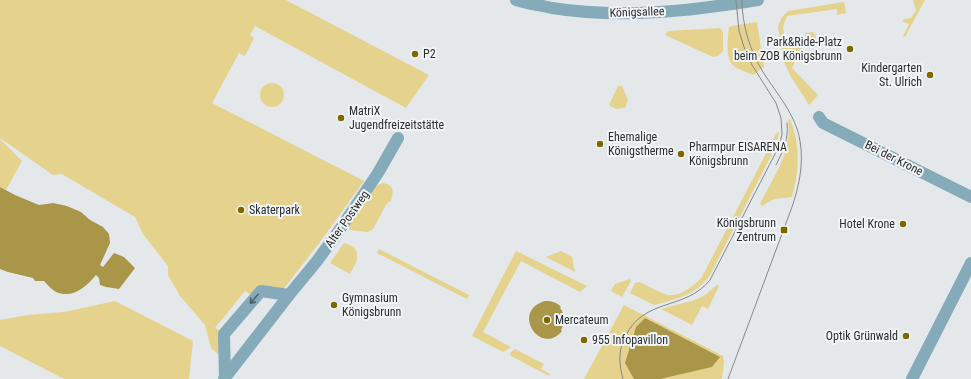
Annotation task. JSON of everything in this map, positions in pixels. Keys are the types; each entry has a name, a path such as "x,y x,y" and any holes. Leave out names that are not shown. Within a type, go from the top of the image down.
{"street":[{"name":"Königsallee","path":"516,0 575,11 609,14 700,9 758,0"},
{"name":"Bei der Krone","path":"820,117 823,123 831,128 971,197"},
{"name":"Alter Postweg","path":"224,378 317,261 378,172 398,138"},
{"path":"912,379 971,263"},
{"name":"Alter Postweg","path":"224,378 224,334 261,291 289,295"}],"shaded area":[{"path":"0,0 286,0 429,75 406,108 255,26 250,35 254,38 245,56 239,53 212,103 364,181 320,242 275,300 255,288 254,296 245,291 215,328 224,334 224,351 218,354 211,348 205,325 180,296 168,275 168,266 143,234 135,217 62,174 53,175 0,138"},
{"path":"913,0 925,0 905,37 903,36 909,24 902,21 904,19 911,18 916,10"},
{"path":"844,2 846,13 837,15 837,9 787,16 783,26 785,45 805,41 805,33 813,32 816,36 813,45 806,41 792,68 818,95 809,105 790,75 784,62 778,27 782,17 788,11"},
{"path":"757,22 764,67 753,75 737,68 730,62 728,53 728,36 729,27 731,26"},
{"path":"720,28 723,32 723,51 718,56 713,57 665,35 668,31"},
{"path":"272,83 281,86 284,95 281,104 272,107 263,104 260,95 263,86"},
{"path":"618,86 622,86 628,100 625,108 616,109 609,105"},
{"path":"790,119 794,129 798,158 792,197 774,199 762,206 760,204 781,164 785,153 788,143 788,120"},
{"path":"779,131 773,152 705,282 692,292 670,301 654,305 630,293 635,283 639,282 665,294 673,295 691,287 702,277 776,134"},
{"path":"0,139 22,161 6,190 0,187"},
{"path":"383,183 391,187 393,191 392,197 391,201 387,203 373,229 368,232 349,230 350,223 374,187"},
{"path":"0,187 39,205 53,203 67,206 81,212 90,220 103,227 109,234 110,243 100,265 103,267 114,253 124,257 135,268 119,289 100,285 99,278 96,275 79,291 68,294 56,292 44,281 35,281 33,278 0,269"},
{"path":"344,243 354,247 357,254 355,264 350,274 330,263"},
{"path":"379,249 469,295 467,299 377,253"},
{"path":"516,251 587,286 580,292 521,261 483,332 511,347 503,352 472,336"},
{"path":"561,251 572,257 575,272 546,257"},
{"path":"630,279 631,281 622,297 611,291 615,284"},
{"path":"717,285 719,286 708,309 702,306 692,325 661,309 695,300 705,295"},
{"path":"115,301 193,341 189,379 64,379 0,346 0,320 27,315 64,312"},
{"path":"545,301 558,304 563,313 564,319 562,331 554,338 546,339 538,336 532,330 529,322 530,314 535,306"},
{"path":"624,305 723,356 724,362 722,379 584,379"},
{"path":"645,318 720,357 712,367 660,379 634,379 625,363 636,327"},
{"path":"515,349 544,364 541,369 550,374 549,376 511,356 510,353"}],"tram line":[{"path":"623,379 620,363 620,352 625,337 633,324 654,310 700,290 710,280 780,143 782,134 781,118 776,103 752,65 744,47 739,31 736,0"},
{"path":"728,379 792,207 799,183 801,166 801,150 798,131 785,105 758,64 754,55 743,19 742,0"},
{"path":"776,165 786,140 787,123"}],"place":[{"name":"Park&Ride-Platz beim ZOB Königsbrunn","path":"850,49"},
{"name":"P2","path":"415,54"},
{"name":"Kindergarten St. Ulrich","path":"930,75"},
{"name":"MatriX Jugendfreizeitstätte","path":"341,118"},
{"name":"Ehemalige Königstherme","path":"600,144"},
{"name":"Pharmpur EISARENA Königsbrunn","path":"681,154"},
{"name":"Skaterpark","path":"241,210"},
{"name":"Hotel Krone","path":"903,224"},
{"name":"Königsbrunn Zentrum","path":"784,230"},
{"name":"Gymnasium Königsbrunn","path":"334,305"},
{"name":"Mercateum","path":"547,320"},
{"name":"Optik Grünwald","path":"906,336"},
{"name":"955 Infopavillon","path":"584,340"}]}
